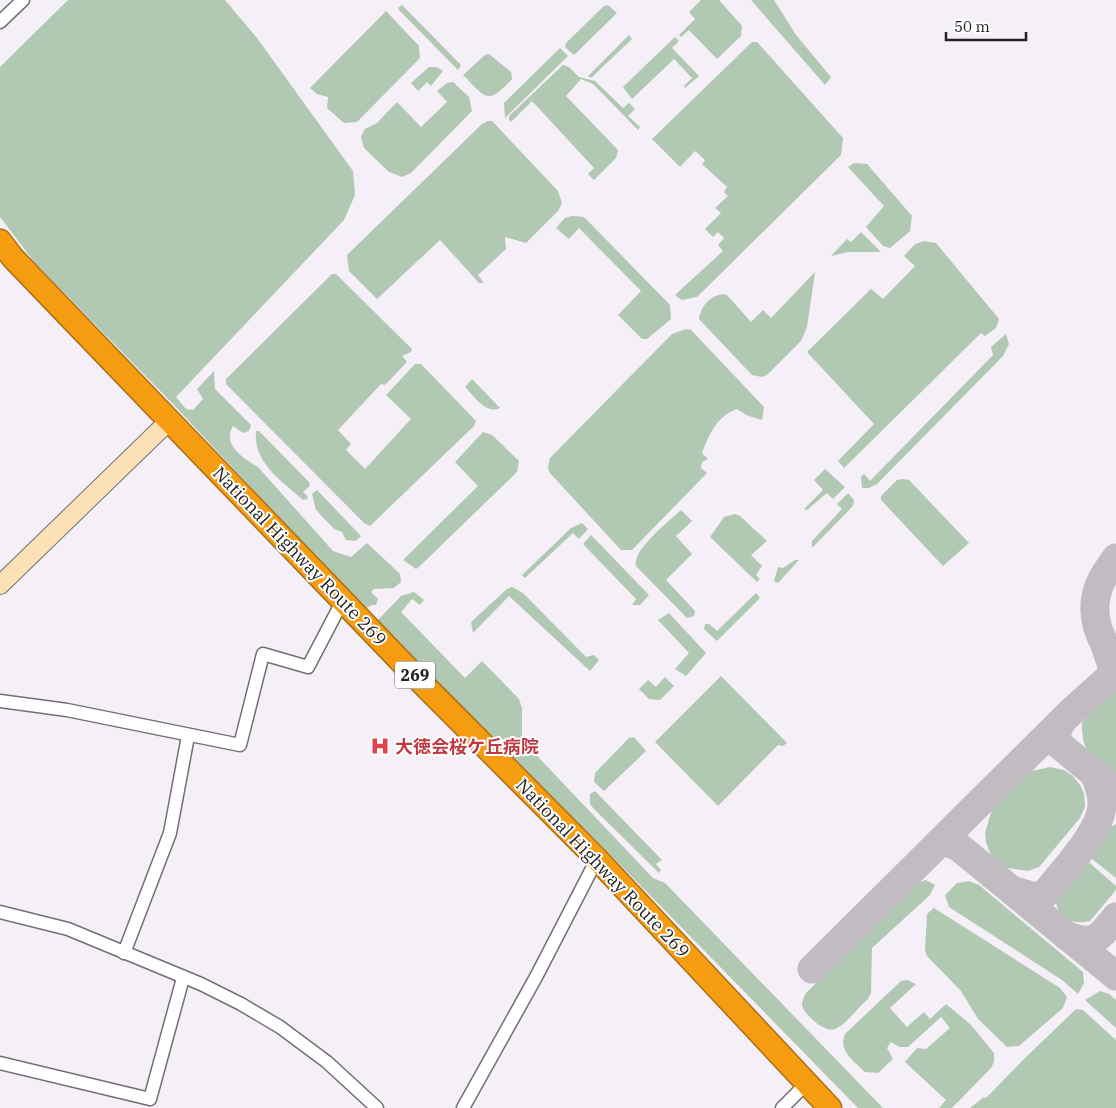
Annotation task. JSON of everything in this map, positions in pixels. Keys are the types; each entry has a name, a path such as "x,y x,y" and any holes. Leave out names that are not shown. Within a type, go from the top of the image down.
{"highway":[{"name":"National Highway Route 269","path":"0,241 13,258 343,600 597,859 830,1108"}],"street":[{"path":"0,22 23,0"},
{"path":"0,586 170,420"},
{"path":"0,701 67,710 240,745 263,654 308,667 343,600"},
{"path":"124,952 170,834 188,736"},
{"path":"463,1108 536,976 597,859"},
{"path":"0,912 68,929 233,1000 280,1027 327,1062 377,1108"},
{"path":"0,1063 150,1098 183,978"},
{"path":"782,1108 806,1084"}],"green space":[{"path":"68,0 225,0 257,38 353,171 355,195 344,220 176,397 186,409 193,410 203,399 197,389 214,371 215,389 251,425 249,431 243,433 233,426 230,439 236,450 258,467 333,551 351,557 367,543 400,574 401,582 394,588 374,589 371,592 378,599 376,605 365,609 171,402 35,263 0,217 0,67"},
{"path":"701,0 719,0 742,26 741,36 717,59 689,30 681,37 679,35 695,19 689,12"},
{"path":"751,0 774,0 796,35 831,77 825,85"},
{"path":"402,5 461,65 458,70 399,10 398,8"},
{"path":"608,5 617,13 574,55 565,47 566,43 604,6"},
{"path":"386,11 419,46 420,58 357,122 344,123 327,108 328,97 317,94 310,88"},
{"path":"629,35 632,39 591,78 588,76"},
{"path":"675,37 679,41 672,48 699,76 685,88 684,86 692,78 674,59 632,99 623,87"},
{"path":"752,42 757,42 843,138 841,155 697,297 682,300 675,295 723,251 718,245 724,238 718,232 713,237 705,229 721,213 715,208 728,196 724,192 727,187 702,164 705,160 695,151 680,167 652,139"},
{"path":"560,48 568,56 505,118 504,103"},
{"path":"489,54 511,72 512,79 504,88 492,96 482,93 463,75 485,55"},
{"path":"563,65 569,67 579,77 595,81 623,108 629,103 635,109 628,116 640,127 638,130 593,84 581,79 566,96 618,150 616,158 594,180 588,174 594,168 532,101 511,122 509,120 509,116"},
{"path":"429,67 437,67 443,71 431,86 427,82 418,91 411,83"},
{"path":"453,82 469,97 472,111 411,173 402,177 389,172 364,148 361,137 365,129 377,123 397,102 421,127 447,102 437,91 447,83"},
{"path":"492,121 558,191 562,203 558,211 526,243 505,237 506,249 478,275 484,283 479,283 440,240 377,299 349,271 347,255 482,124"},
{"path":"854,163 867,164 912,216 910,231 890,248 883,246 866,227 884,206 848,167"},
{"path":"572,216 584,217 670,305 671,319 647,339 642,339 618,315 641,291 579,228 569,239 556,228 565,218"},
{"path":"861,232 881,252 848,252 831,256 847,239 851,242"},
{"path":"924,241 936,243 999,319 996,328 985,336 981,333 844,468 838,461 874,424 807,352 871,289 883,299 915,266 904,256 915,244"},
{"path":"815,272 807,327 801,341 767,375 762,377 752,375 699,319 705,304 713,298 722,295 727,295 751,322 763,310 771,318"},
{"path":"332,274 336,274 412,349 411,352 402,356 407,362 385,385 381,384 338,430 351,444 346,450 365,469 411,419 386,395 415,364 421,364 476,421 474,426 370,526 364,523 226,384 226,379"},
{"path":"686,329 691,330 764,407 762,420 746,415 737,409 724,416 711,432 702,453 708,459 702,462 701,468 707,473 632,550 621,550 549,472 550,458 672,334"},
{"path":"1006,334 1009,344 1003,356 877,484 869,488 862,488 861,477 864,474 870,481 993,355 991,347"},
{"path":"472,379 500,408 490,409 476,399 465,387"},
{"path":"256,431 259,431 309,482 310,486 303,492 308,496 307,499 303,500 286,486 264,462 256,442"},
{"path":"483,432 492,435 519,461 517,472 416,569 403,560 478,486 455,462"},
{"path":"825,469 845,487 833,499 827,493 807,510 804,509 823,490 814,480"},
{"path":"897,480 909,480 969,543 943,566 881,500 881,496"},
{"path":"317,490 361,536 356,541 346,540 342,532 334,529 316,510 312,494"},
{"path":"848,493 854,500 853,506 812,548 812,541 842,509 837,504"},
{"path":"681,510 692,521 676,536 692,554 666,580 695,611 694,616 687,618 636,566 636,559 645,544"},
{"path":"735,514 740,516 767,541 751,555 762,566 756,575 760,579 757,582 710,537 724,517"},
{"path":"582,523 588,529 579,539 573,533 525,578 522,575 571,528"},
{"path":"591,535 649,595 640,605 632,605 636,599 583,544"},
{"path":"795,560 799,560 778,583 774,581 778,567 783,568"},
{"path":"512,587 523,593 586,657 594,655 599,660 590,671 509,596 473,633 471,622 507,589"},
{"path":"414,592 424,600 420,605 412,599 401,612 465,678 482,661 519,699 522,708 522,740 653,878 665,883 883,1108 858,1108 596,840 439,690 376,622 401,596"},
{"path":"756,593 760,598 717,641 704,629 705,624 709,624 717,631"},
{"path":"669,613 706,653 686,676 675,669 689,653 658,620"},
{"path":"721,676 787,743 783,746 778,745 718,806 655,742"},
{"path":"665,677 674,686 660,700 649,699 639,689 648,680 656,687"},
{"path":"1116,689 1116,779 1090,755 1084,742 1082,722"},
{"path":"634,737 646,751 604,791 594,782 595,773 629,738"},
{"path":"1050,767 1064,770 1073,776 1080,785 1084,793 1085,807 1080,818 1039,867 1028,871 1001,867 990,853 986,842 985,833 993,806 1028,772"},
{"path":"595,791 662,860 656,864 661,870 659,873 590,804 590,794"},
{"path":"1116,824 1116,878 1087,855 1110,827"},
{"path":"1084,858 1116,886 1116,890 1090,921 1075,922 1060,913 1055,893"},
{"path":"926,880 935,885 930,895 872,948 871,993 868,999 839,1027 831,1030 821,1026 807,1014 802,1005 806,993 918,883"},
{"path":"969,881 979,885 1083,972 1084,983 1078,994 1062,980 949,907 945,895 957,883"},
{"path":"934,908 1060,988 1067,997 1063,1008 1019,1046 1007,1047 978,1019 961,991 927,956 925,950 927,914"},
{"path":"907,980 916,984 890,1008 907,1027 924,1012 930,1019 946,1004 971,1025 994,1053 994,1062 991,1068 952,1108 939,1108 946,1100 905,1062 917,1048 926,1049 950,1028 941,1017 908,1047 899,1047 891,1042 887,1048 893,1059 878,1073 865,1072 845,1050 843,1044 846,1033 901,981"},
{"path":"1100,991 1109,994 1116,1000 1116,1028 1085,1000"},
{"path":"1076,1009 1083,1010 1116,1040 1116,1108 970,1108 984,1097 986,1098"}],"taxiway":[{"path":"1116,558 1099,585 1095,607 1095,617 1100,635 1116,657"},
{"path":"812,969 1070,713 1110,677 1113,669 1106,648"},
{"path":"1060,723 1056,736 1057,743 1108,785"},
{"path":"1012,890 1035,897 1046,893 1081,850 1101,813 1101,795 1094,773"},
{"path":"938,844 946,841 960,848 1116,976"},
{"path":"1067,936 1084,940 1096,938 1116,917"}],"place":[{"name":"大徳会桜ケ丘病院","path":"380,746"}]}
